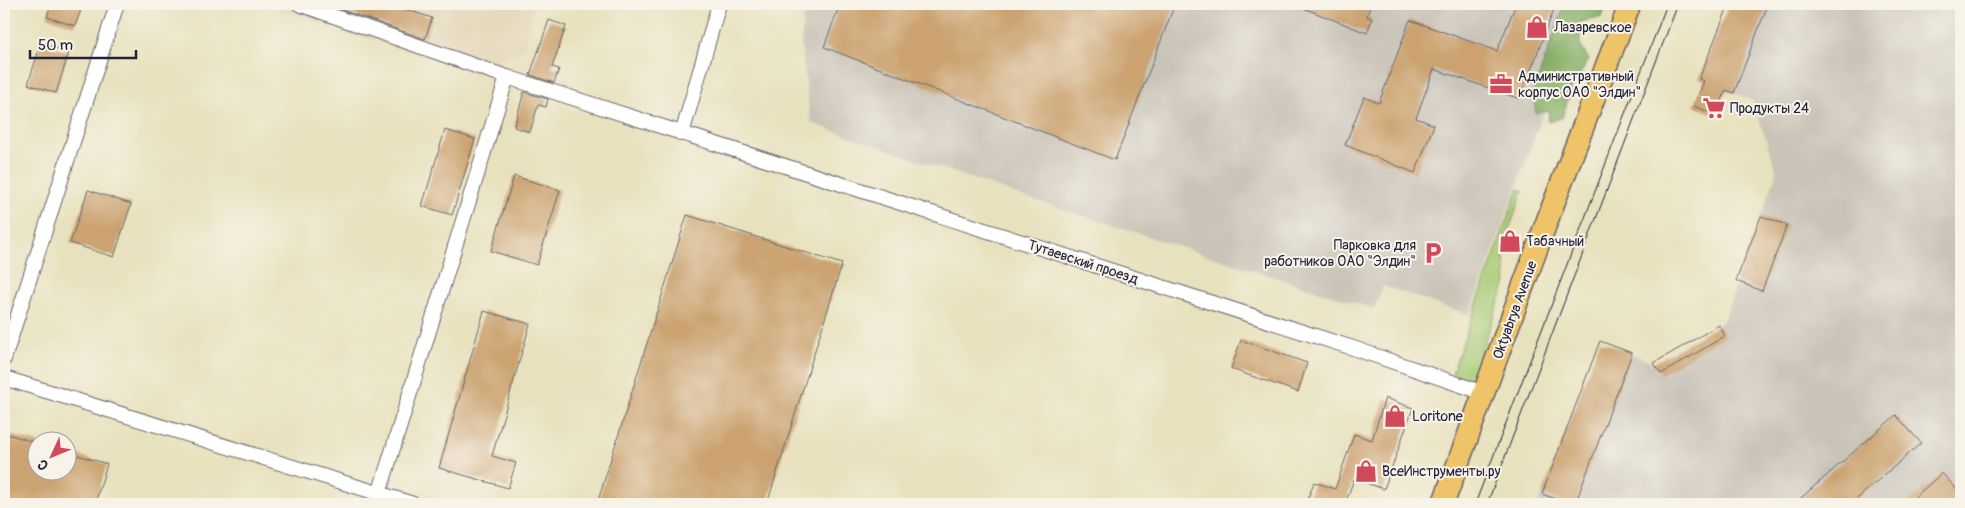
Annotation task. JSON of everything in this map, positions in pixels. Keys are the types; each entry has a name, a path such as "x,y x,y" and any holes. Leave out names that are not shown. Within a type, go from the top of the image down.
{"main road":[{"name":"Oktyabrya Avenue","path":"1442,504 1630,4"}],"street":[{"path":"4,359 117,4"},
{"name":"Тутаевский проезд","path":"298,4 506,77 1356,349 1484,393"},
{"path":"682,134 719,4"},
{"path":"379,494 506,77"},
{"path":"4,378 413,504"}],"shaded area":[{"path":"262,4 534,4 523,49 478,75"},
{"path":"805,4 1573,4 1548,100 1470,315 1383,286 1374,309 1022,196 811,123 801,44"},
{"path":"1729,4 1961,4 1961,504 1538,504 1600,341 1654,363 1723,322 1777,172 1753,101 1699,79"}],"green space":[{"path":"1565,4 1607,4 1602,17 1580,22 1580,45 1589,60 1572,87 1562,118 1548,122 1549,111 1536,113 1533,93"},
{"path":"1518,189 1523,191 1503,246 1506,282 1471,380 1452,373"}],"building":[{"path":"51,4 83,4 75,26 47,17"},
{"path":"325,4 390,4 432,18 425,39"},
{"path":"840,4 1175,4 1115,160 824,47"},
{"path":"1293,4 1371,4 1367,16 1372,19 1367,33"},
{"name":"Административный корпус ОАО \"Элдин\"","path":"1516,4 1556,4 1520,99 1434,69 1416,118 1434,125 1415,173 1345,145 1364,97 1379,103 1410,20 1497,51"},
{"path":"1729,4 1768,4 1734,93 1726,90 1716,115 1694,106 1704,81 1699,79"},
{"path":"549,20 566,26 552,67 559,69 554,83 530,75"},
{"path":"41,43 69,52 56,93 28,84"},
{"path":"524,92 548,99 546,107 538,105 530,132 514,127"},
{"path":"445,130 475,139 452,215 422,206"},
{"path":"514,176 560,190 537,265 491,251"},
{"path":"88,190 131,204 114,257 70,243"},
{"path":"687,215 842,264 767,504 597,504"},
{"path":"1761,216 1787,225 1762,291 1736,281"},
{"path":"484,311 530,324 492,456 516,463 508,488 439,468"},
{"path":"1719,325 1725,336 1661,374 1654,363"},
{"path":"1241,340 1307,363 1298,392 1231,369"},
{"path":"1600,341 1632,353 1575,504 1569,504 1542,494"},
{"path":"1385,398 1413,408 1384,489 1354,479 1345,504 1306,504 1314,482 1335,489 1354,434 1372,440"},
{"path":"1896,415 1921,443 1851,504 1794,504"},
{"path":"4,433 28,440 28,480 78,480 78,455 107,464 95,504 4,504"},
{"path":"1942,473 1961,494 1961,504 1907,504"}],"tram line":[{"path":"1475,504 1667,4"},
{"path":"1487,504 1678,4"}],"place":[{"name":"Лазаревское","path":"1537,27"},
{"name":"Административный корпус ОАО \"Элдин\"","path":"1501,84"},
{"name":"Продукты 24","path":"1714,108"},
{"name":"Табачный","path":"1510,241"},
{"name":"Парковка для работников ОАО \"Элдин\"","path":"1433,253"},
{"name":"Loritone","path":"1395,416"},
{"name":"ВсеИнструменты.ру","path":"1366,471"}]}
